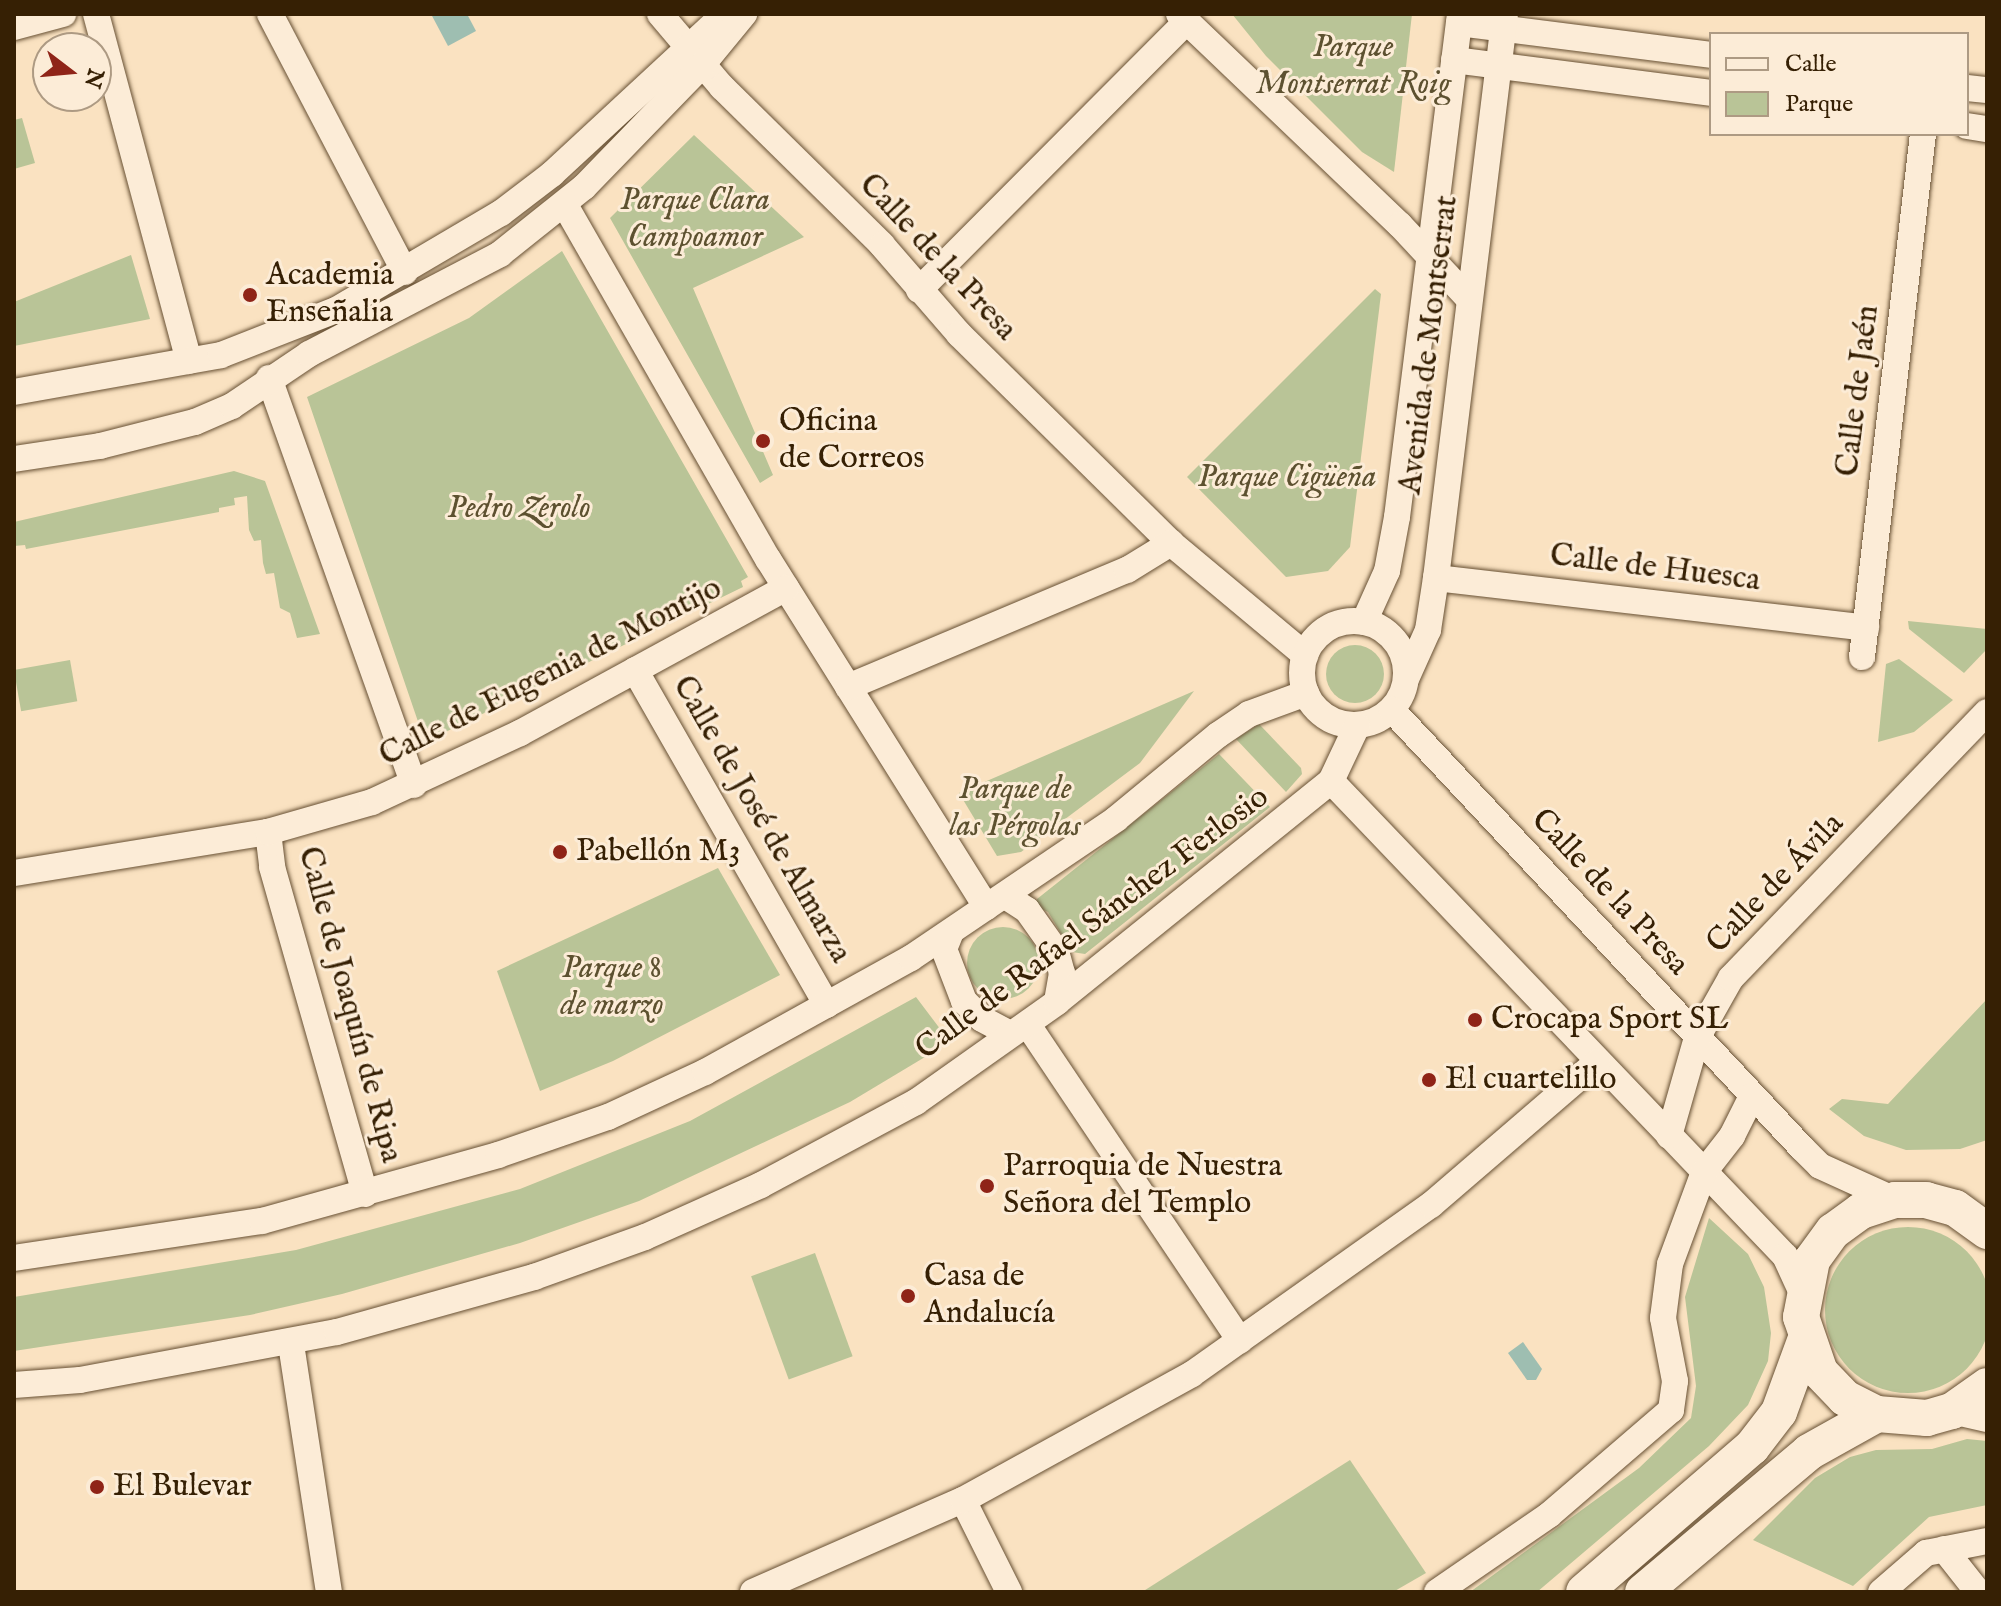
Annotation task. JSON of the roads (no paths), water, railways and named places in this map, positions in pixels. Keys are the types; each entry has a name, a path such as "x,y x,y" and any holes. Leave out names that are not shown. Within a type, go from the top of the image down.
{"main road":[{"path":"1987,1231 1971,1202 1895,1200 1861,1211 1833,1231 1812,1260 1802,1293 1805,1341 1820,1372 1845,1398 1877,1414 1902,1419 1952,1411 1987,1386"},
{"path":"1584,1592 1752,1447 1779,1412 1805,1341"},
{"path":"1643,1592 1809,1452 1877,1414"}],"street":[{"path":"14,27 63,14"},
{"path":"96,14 189,361"},
{"path":"270,14 405,272"},
{"name":"Calle de la Presa","path":"660,14 695,55 882,245 919,290 1171,543 1305,655"},
{"path":"14,459 100,446 195,422 232,406 269,378 488,261 565,205 695,55 725,14"},
{"path":"14,392 189,361 258,343 336,310 477,230 552,174 744,14"},
{"path":"919,290 1183,18 1429,255 1468,298"},
{"path":"1459,19 1504,21 1709,55"},
{"name":"Avenida de Montserrat","path":"1364,622 1387,571 1459,19"},
{"name":"Avenida de Montserrat","path":"1406,679 1428,630 1436,578 1504,21"},
{"path":"1454,60 1709,93"},
{"name":"Calle de Jaén","path":"1862,657 1923,136"},
{"path":"565,205 786,588 848,687 997,902 1027,910 1056,951 1062,973 1057,1002"},
{"path":"269,378 414,785"},
{"path":"848,687 1127,570 1171,543"},
{"name":"Calle de Huesca","path":"1436,578 1866,628"},
{"name":"Calle de Eugenia de Montijo","path":"14,873 268,832 414,785 786,588"},
{"path":"1364,622 1378,627 1400,649 1406,679 1392,710 1357,726 1336,722 1318,711 1306,693 1305,655 1328,628 1364,622"},
{"name":"Calle de José de Almarza","path":"635,670 827,1005"},
{"path":"14,1258 262,1221 365,1194 608,1117 827,1005 951,932 1116,819 1218,735 1249,714 1306,693"},
{"name":"Calle de la Presa","path":"1392,710 1820,1166 1895,1200"},
{"name":"Calle de Ávila","path":"1669,1136 1697,1038 1731,978 1987,712"},
{"name":"Calle de Rafael Sánchez Ferlosio","path":"14,1385 80,1380 291,1344 534,1277 702,1213 916,1102 1057,1002 1331,781 1357,726"},
{"path":"1331,781 1785,1256 1802,1293"},
{"name":"Calle de Joaquín de Ripa","path":"268,832 272,867 365,1194"},
{"path":"951,932 944,949 964,1001 982,1019 1019,1029 1240,1340"},
{"path":"753,1592 963,1500 1135,1409 1240,1340 1431,1205 1597,1062"},
{"path":"1437,1592 1549,1515 1671,1410 1675,1381 1663,1318 1665,1291 1704,1172 1732,1136 1752,1096"},
{"path":"291,1344 329,1592"},
{"path":"1952,1411 1987,1419"},
{"path":"963,1500 1009,1592"},
{"path":"1881,1592 1912,1563 1944,1549 1987,1541"},
{"path":"1944,1549 1978,1592"}],"place":[{"name":"Academia Enseñalia","path":"250,295"},
{"name":"Oficina de Correos","path":"763,441"},
{"name":"Pabellón M3","path":"560,852"},
{"name":"Crocapa Sport SL","path":"1475,1020"},
{"name":"El cuartelillo","path":"1429,1080"},
{"name":"Parroquia de Nuestra Señora del Templo","path":"987,1186"},
{"name":"Casa de Andalucía","path":"908,1296"},
{"name":"El Bulevar","path":"97,1487"}],"park label":[{"name":"Parque Montserrat Roig","path":"1353,68"},
{"name":"Parque Clara Campoamor","path":"695,220"},
{"name":"Parque Cigüeña","path":"1287,478"},
{"name":"Pedro Zerolo","path":"519,509"},
{"name":"Parque de las Pérgolas","path":"1015,810"},
{"name":"Parque 8 de marzo","path":"612,988"}]}
